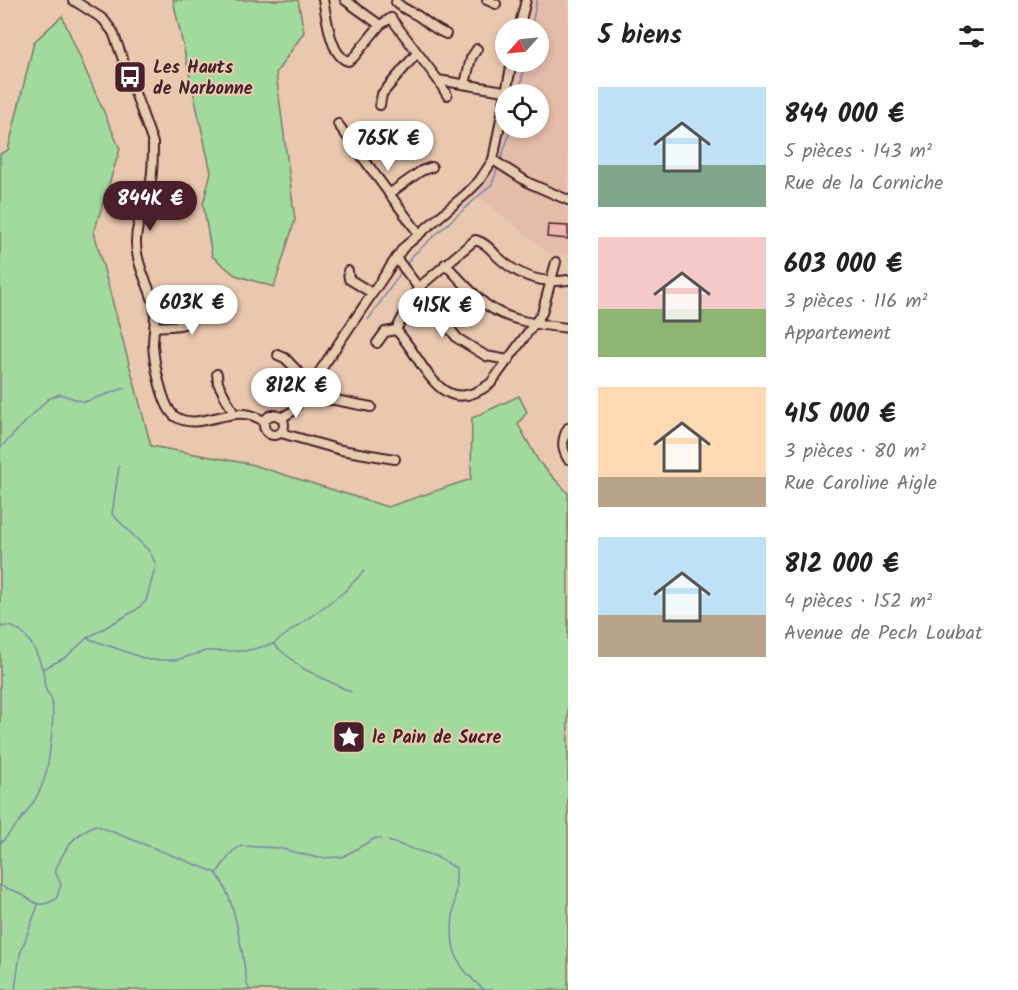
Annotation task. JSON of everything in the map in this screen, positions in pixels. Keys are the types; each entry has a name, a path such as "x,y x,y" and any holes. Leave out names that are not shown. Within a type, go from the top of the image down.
{"street":[{"path":"73,0 103,19 113,32 153,143 154,162 151,181 137,228 136,244 139,263 153,304 156,327 153,345 164,401 168,410 175,417 188,421 234,414 255,415 264,422 265,431 276,436 284,427 281,418"},
{"path":"322,0 335,52 342,60 348,61 380,26 391,18 396,1"},
{"path":"345,0 380,26"},
{"path":"487,0 496,4"},
{"path":"522,18 526,0"},
{"path":"396,1 406,12 420,17 428,26 446,34"},
{"path":"391,18 447,95"},
{"path":"465,84 471,58 477,49"},
{"path":"380,105 382,94 417,53"},
{"path":"438,80 495,89"},
{"path":"338,124 419,234"},
{"path":"264,422 272,415 281,418 293,411 372,293 401,265 419,234 466,194 495,162 498,138"},
{"path":"495,162 529,183 568,200"},
{"path":"389,194 421,171 432,167"},
{"path":"396,330 418,288 471,241 479,240 516,272 550,282 568,280"},
{"path":"396,330 414,351 425,373 448,393 463,396 480,392 491,383 536,323 546,305 556,262"},
{"path":"445,264 489,307 517,319 568,328"},
{"path":"401,265 457,338 472,350 486,356 508,360"},
{"path":"348,271 349,279 372,293"},
{"path":"156,327 188,324 196,316 199,305"},
{"path":"377,343 385,332 396,330"},
{"path":"278,355 285,358 311,385"},
{"path":"217,374 218,382 234,414"},
{"path":"302,399 335,400 371,407"},
{"path":"568,428 562,443 563,451 568,459"},
{"path":"281,433 340,450 395,459"}],"shaded area":[{"path":"533,0 568,0 568,255 552,255 476,194 491,175 500,153 502,138 549,138 549,84 511,84 519,78 520,72 549,72 549,18 528,18"}],"green space":[{"path":"173,0 298,0 304,32 276,73 295,220 274,287 235,275 212,256 203,204 211,172"},
{"path":"62,16 120,149 94,232 151,446 250,464 388,507 471,479 472,418 519,396 527,412 518,424 539,462 568,493 568,990 0,990 0,154 8,150 34,42"}],"building":[{"path":"548,225 568,226 568,239 547,237"}],"waterway":[{"path":"533,18 537,0"},
{"path":"521,84 523,72"},
{"path":"501,160 508,138"},
{"path":"406,265 412,256 492,184 498,167"},
{"path":"368,320 402,271"},
{"path":"0,448 48,399 60,394 84,402 125,388"},
{"path":"87,638 136,610 146,601 156,565 150,552 112,514 119,466"},
{"path":"43,669 66,657 87,638 149,660 176,660 206,651 245,651 273,644 344,592 364,571"},
{"path":"0,627 8,626 22,632 32,646 43,671 53,714 48,763 41,789 25,814 0,844"},
{"path":"273,644 302,668 351,692"},
{"path":"0,885 35,903 44,904 56,899 61,885 55,871 62,856 75,838 95,825 217,873"},
{"path":"217,873 232,852 241,846 278,848 318,858 342,857 376,838 381,839"},
{"path":"388,841 435,856 456,868 452,934 454,948 459,962 469,976 485,990"},
{"path":"217,874 224,885 234,912 250,990"},
{"path":"15,990 20,954 38,905"}],"place":[{"name":"Les Hauts de Narbonne","path":"130,77"},
{"name":"le Pain de Sucre","path":"349,737"}]}
